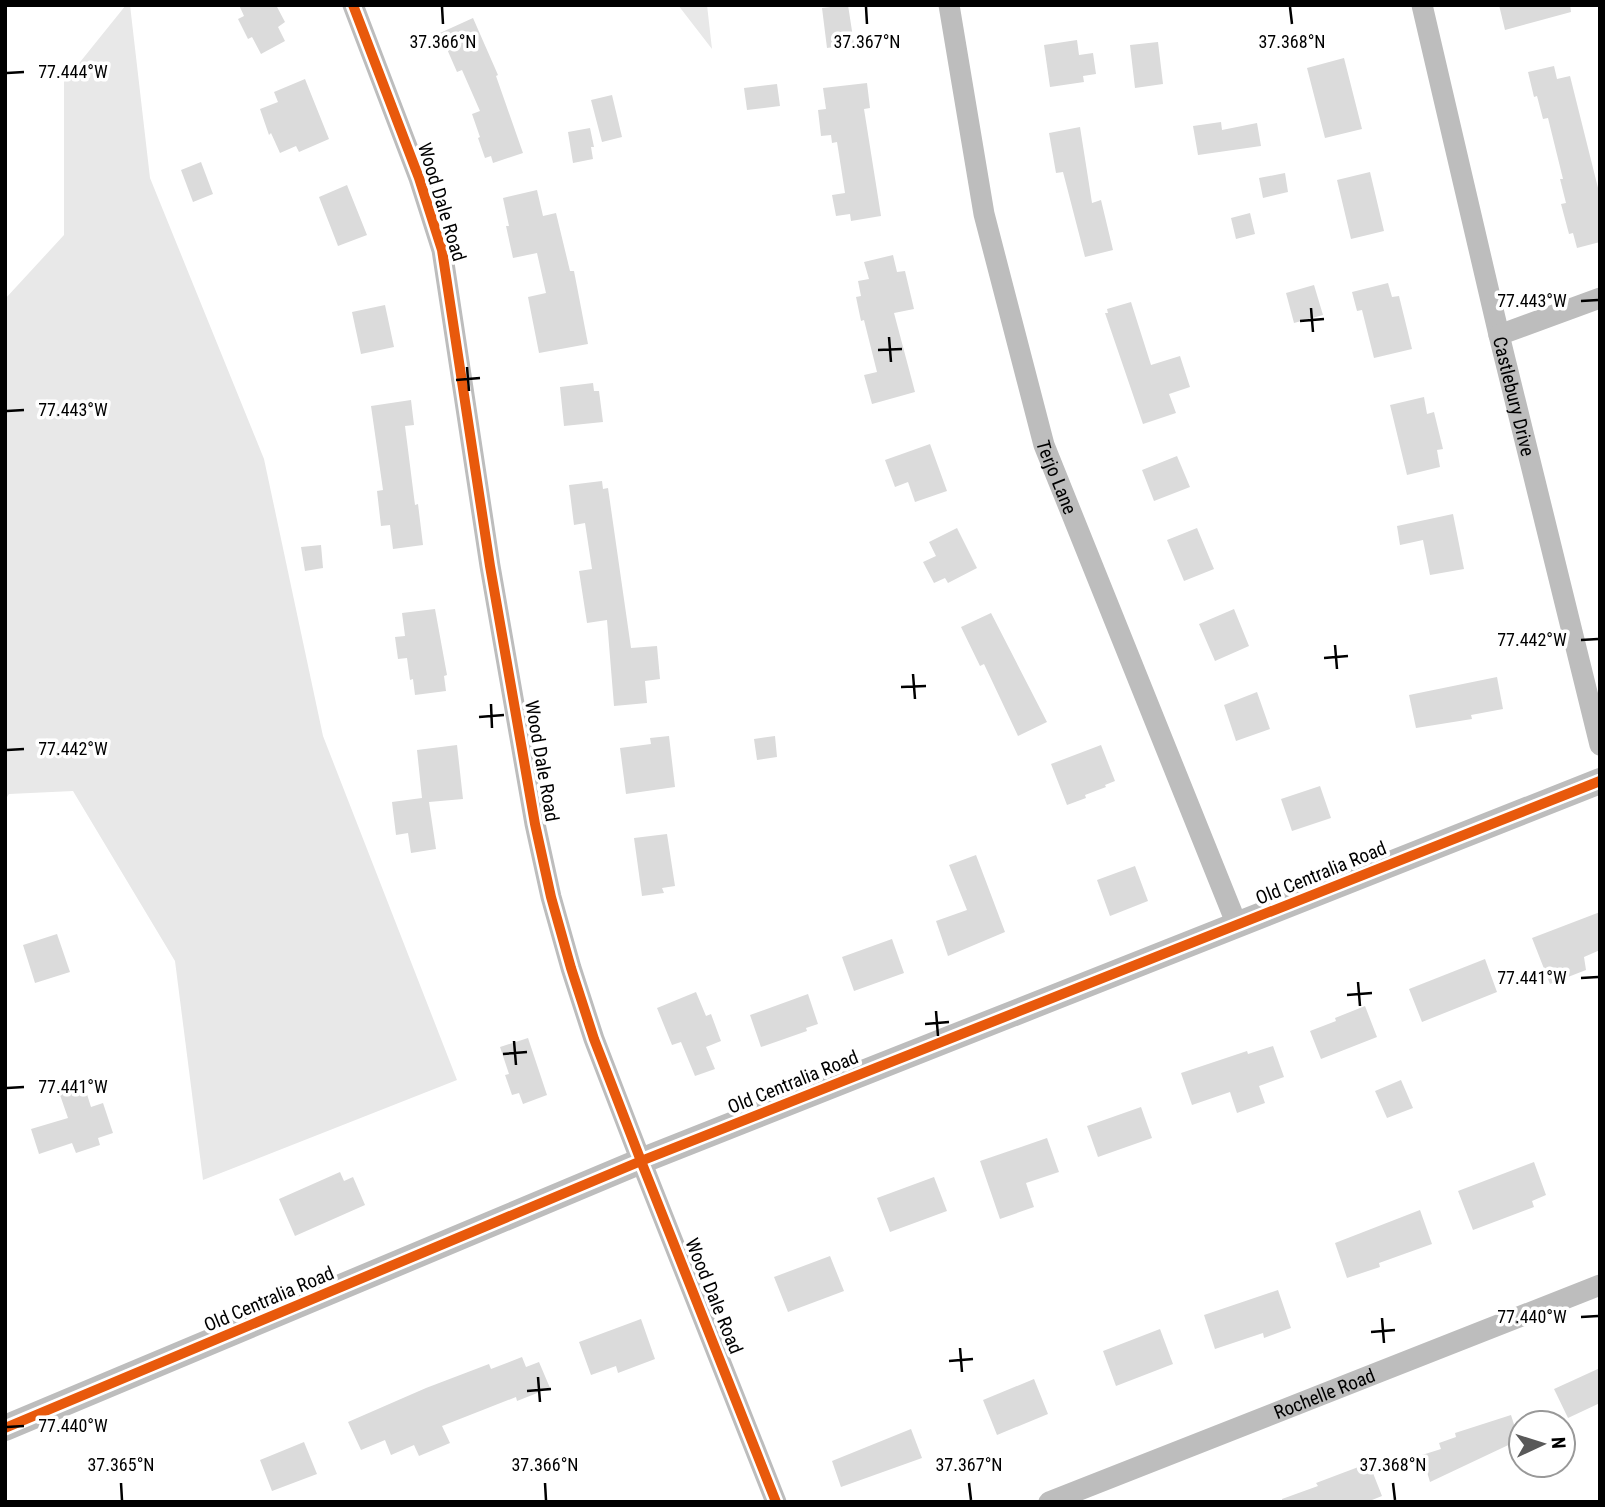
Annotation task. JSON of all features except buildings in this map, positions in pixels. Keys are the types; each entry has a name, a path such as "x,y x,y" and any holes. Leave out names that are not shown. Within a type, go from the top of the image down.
{"street":[{"name":"Wood Dale Road","path":"353,5 419,178 442,250 491,566 537,836 571,968 594,1039 776,1502"},
{"name":"Terjo Lane","path":"949,5 984,214 1044,445 1237,925"},
{"name":"Castlebury Drive","path":"1422,5 1499,335 1600,745"},
{"path":"1499,335 1600,298"},
{"name":"Old Centralia Road","path":"5,1428 641,1161 1600,781"},
{"name":"Rochelle Road","path":"1049,1502 1600,1285"}],"shaded area":[{"path":"126,5 130,5 150,178 264,459 323,736 457,1080 203,1180 175,961 73,791 9,794 5,800 5,299 64,235 64,82"},
{"path":"678,5 707,5 712,49"}],"cycle path":[{"path":"353,5 419,178 442,250 490,566 535,824 551,897 571,968 594,1039 776,1502"},
{"path":"5,1428 641,1161 1600,781"}]}
